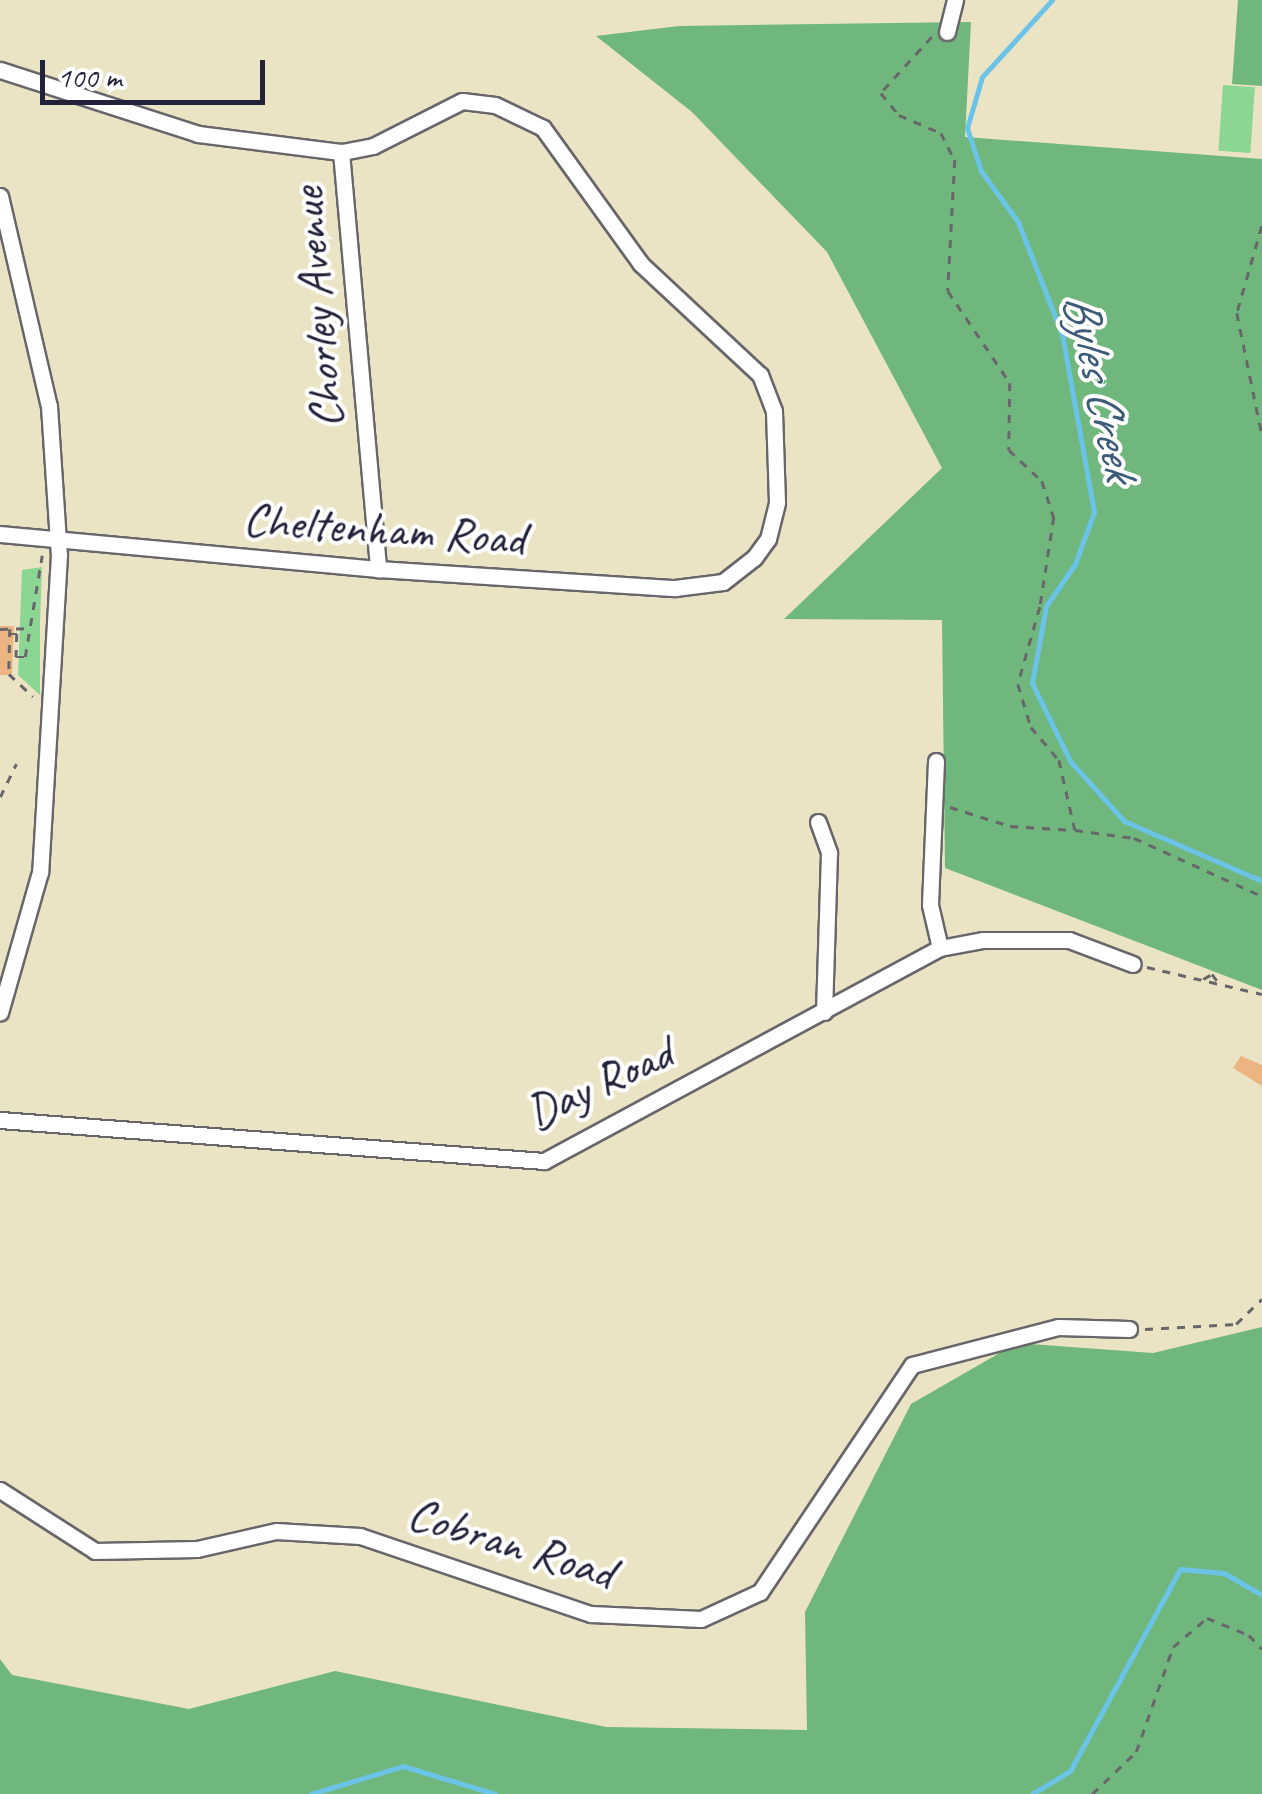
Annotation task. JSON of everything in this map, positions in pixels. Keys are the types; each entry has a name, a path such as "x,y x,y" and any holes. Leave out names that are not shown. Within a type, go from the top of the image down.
{"street":[{"path":"948,32 955,0"},
{"name":"Chorley Avenue","path":"0,70 198,134 341,152 378,570"},
{"name":"Cheltenham Road","path":"0,534 34,542 58,538 378,570 692,588 723,582 754,558 768,539 777,502 774,411 760,374 641,264 543,128 495,105 462,101 373,146 341,152"},
{"path":"0,196 49,406 58,538 55,704 40,872 0,1012"},
{"path":"936,761 930,904 940,948"},
{"path":"818,822 829,853 824,1012"},
{"name":"Day Road","path":"0,1120 544,1161 940,948 983,940 1069,940 1133,964"},
{"name":"Cobran Road","path":"0,1490 95,1551 197,1548 276,1531 360,1536 591,1614 701,1619 760,1592 912,1365 1058,1327 1128,1329"}],"path":[{"path":"948,32 926,39 881,93 899,115 941,133 954,160 948,291 1010,383 1009,450 1042,482 1054,517 1040,607 1018,684 1031,728 1060,760 1074,830"},
{"path":"1262,226 1237,314 1262,435"},
{"path":"0,628 17,634 16,658 25,658 26,628 42,562 34,542"},
{"path":"10,631 26,628"},
{"path":"10,631 9,674 36,699"},
{"path":"0,797 16,764"},
{"path":"934,802 1010,826 1134,838 1262,896"},
{"path":"1133,964 1262,994"},
{"path":"1128,1329 1236,1324 1262,1299"},
{"path":"1092,1794 1136,1752 1172,1647 1207,1618 1249,1634 1262,1648"}],"green space":[{"path":"1238,0 1262,0 1262,86 1232,84"},
{"path":"971,22 965,137 1262,159 1262,990 945,868 942,620 784,619 942,468 827,252 692,112 596,36 679,26"},
{"path":"1223,85 1255,87 1250,153 1218,151"},
{"path":"42,567 40,695 18,675 22,570"},
{"path":"1262,1327 1262,1794 0,1794 0,1659 12,1675 189,1709 335,1671 606,1727 807,1730 805,1612 911,1404 1017,1343 1153,1353"}],"building":[{"path":"0,626 14,626 12,675 0,675"},
{"path":"1241,1056 1262,1065 1262,1086 1233,1068"}],"waterway":[{"name":"Byles Creek","path":"1052,0 982,77 967,128 981,171 1018,222 1062,334 1094,512 1075,564 1046,606 1032,683 1070,761 1124,821 1262,881"},
{"path":"1032,1794 1070,1771 1180,1569 1224,1573 1262,1595"},
{"path":"311,1794 403,1766 495,1794"}]}
